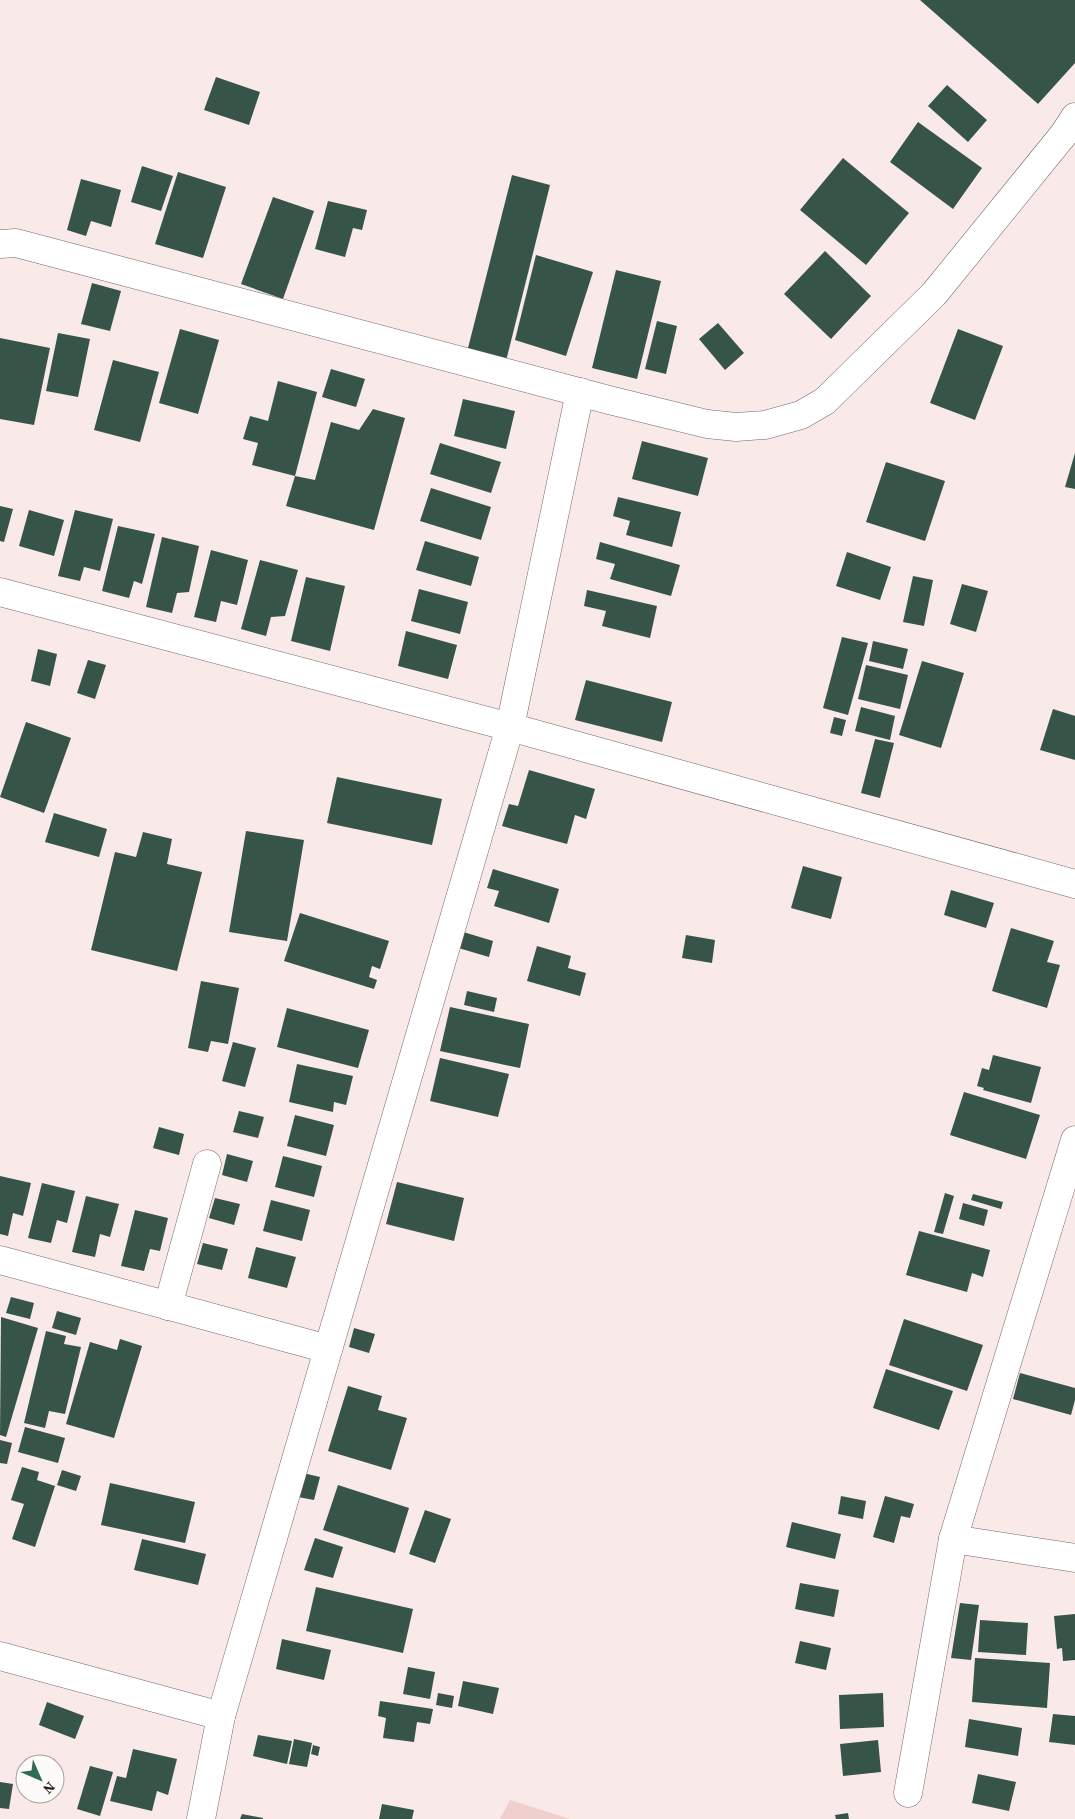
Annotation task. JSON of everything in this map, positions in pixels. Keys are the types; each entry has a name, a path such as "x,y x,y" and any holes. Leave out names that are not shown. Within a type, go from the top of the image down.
{"street":[{"path":"0,244 16,243 707,424 736,427 764,425 801,415 826,401 934,294 1071,135"},
{"path":"201,1819 221,1716 510,728 580,392"},
{"path":"0,592 510,728 1075,884"},
{"path":"908,1792 953,1539 1075,1140"},
{"path":"168,1306 207,1164"},
{"path":"0,1260 328,1349"},
{"path":"953,1539 1075,1558"},
{"path":"0,1656 221,1716"}],"shaded area":[{"path":"510,1800 570,1819 500,1819"}],"building":[{"path":"920,0 1075,0 1075,63 1038,104"},
{"path":"216,77 260,92 249,125 204,110"},
{"path":"947,85 987,120 968,142 928,106"},
{"path":"918,122 982,168 953,209 890,162"},
{"path":"843,158 909,213 866,265 800,210"},
{"path":"142,166 173,176 161,211 131,202"},
{"path":"178,172 226,187 203,258 155,244"},
{"path":"512,175 550,185 506,361 467,352"},
{"path":"81,179 121,190 111,227 91,221 86,236 67,230"},
{"path":"273,197 314,211 283,299 241,284"},
{"path":"328,201 367,210 362,230 353,228 345,257 315,249"},
{"path":"825,251 871,296 831,339 784,294"},
{"path":"536,255 593,272 566,356 515,340"},
{"path":"616,270 661,281 637,379 592,368"},
{"path":"92,283 121,291 110,331 81,324"},
{"path":"657,321 677,326 666,374 645,369"},
{"path":"718,323 744,353 725,370 699,339"},
{"path":"180,329 219,340 198,414 159,403"},
{"path":"958,329 1003,346 975,420 930,403"},
{"path":"58,333 90,339 78,397 46,391"},
{"path":"0,338 50,348 34,425 0,419"},
{"path":"113,360 159,372 140,442 94,430"},
{"path":"331,369 365,379 356,407 322,397"},
{"path":"278,381 317,392 295,476 252,465 258,443 243,439 250,416 268,421"},
{"path":"463,399 515,411 506,449 454,436"},
{"path":"373,409 405,418 374,530 286,506 295,476 315,480 331,422 359,430"},
{"path":"642,441 708,458 698,496 632,479"},
{"path":"440,443 501,462 491,493 430,474"},
{"path":"1075,453 1075,489 1065,487"},
{"path":"886,462 945,481 925,541 866,522"},
{"path":"431,488 491,507 481,540 420,521"},
{"path":"618,497 681,512 672,547 626,535 630,521 613,516"},
{"path":"0,506 13,509 4,542 0,541"},
{"path":"29,510 64,520 54,556 19,546"},
{"path":"75,510 113,519 100,571 84,567 80,581 58,576"},
{"path":"118,526 155,534 142,584 134,581 129,598 102,591"},
{"path":"162,537 199,546 189,592 177,593 172,613 146,607"},
{"path":"425,541 479,557 471,586 416,570"},
{"path":"600,542 680,565 671,596 610,579 615,564 596,559"},
{"path":"211,550 248,560 237,605 221,601 216,622 194,617"},
{"path":"847,552 891,567 880,600 836,586"},
{"path":"260,560 298,570 285,616 271,617 266,636 241,629"},
{"path":"913,576 933,580 924,626 903,622"},
{"path":"306,577 345,586 330,651 291,641"},
{"path":"962,584 988,591 976,632 950,624"},
{"path":"419,589 468,602 460,634 411,621"},
{"path":"587,590 657,606 650,638 602,626 606,611 584,606"},
{"path":"406,631 457,645 448,679 398,666"},
{"path":"842,637 868,643 848,715 823,708"},
{"path":"873,641 908,649 903,669 869,661"},
{"path":"38,649 57,654 50,686 31,681"},
{"path":"88,660 106,665 95,699 77,693"},
{"path":"922,661 964,673 941,748 899,735"},
{"path":"866,665 908,675 900,709 858,699"},
{"path":"586,680 672,702 662,742 575,720"},
{"path":"861,707 895,716 890,740 855,731"},
{"path":"1053,709 1075,716 1075,760 1040,750"},
{"path":"834,717 846,720 842,736 830,733"},
{"path":"26,722 71,738 44,813 0,797"},
{"path":"875,739 894,743 880,798 861,793"},
{"path":"529,770 595,789 586,819 575,815 567,844 502,826 509,804 518,806"},
{"path":"337,777 442,799 432,845 327,823"},
{"path":"54,813 107,829 99,857 45,842"},
{"path":"246,831 304,840 287,941 229,932"},
{"path":"143,832 172,839 167,864 202,872 177,971 91,950 115,852 136,857"},
{"path":"803,866 842,877 831,919 791,908"},
{"path":"493,869 559,889 549,923 494,906 499,891 487,888"},
{"path":"951,890 994,903 986,928 944,915"},
{"path":"300,913 389,941 380,969 372,966 369,977 377,980 374,989 284,961"},
{"path":"1011,928 1054,941 1047,962 1060,965 1047,1008 992,991"},
{"path":"460,931 493,941 489,957 455,947"},
{"path":"686,935 715,940 712,963 682,958"},
{"path":"537,946 571,956 568,968 586,973 580,996 527,981"},
{"path":"201,981 239,988 228,1044 211,1041 208,1052 188,1048"},
{"path":"467,991 497,998 494,1012 464,1005"},
{"path":"450,1007 529,1024 520,1068 440,1051"},
{"path":"287,1008 369,1030 358,1068 277,1047"},
{"path":"233,1042 256,1048 245,1087 222,1081"},
{"path":"993,1055 1041,1067 1031,1103 983,1090 984,1088 977,1086 982,1068 989,1070"},
{"path":"440,1058 509,1074 498,1117 430,1101"},
{"path":"297,1064 353,1076 346,1105 334,1102 333,1112 289,1102"},
{"path":"964,1092 1040,1115 1026,1159 950,1135"},
{"path":"239,1111 264,1117 258,1138 233,1132"},
{"path":"295,1115 334,1125 326,1156 287,1146"},
{"path":"159,1127 184,1134 179,1155 153,1148"},
{"path":"227,1154 253,1161 247,1182 222,1175"},
{"path":"283,1156 322,1166 314,1197 275,1187"},
{"path":"0,1176 31,1183 23,1216 13,1213 8,1236 0,1234"},
{"path":"397,1182 464,1198 454,1241 386,1224"},
{"path":"42,1183 75,1191 67,1223 57,1220 51,1243 28,1238"},
{"path":"945,1193 954,1196 943,1234 934,1232"},
{"path":"973,1194 1003,1202 1001,1209 971,1200"},
{"path":"86,1196 119,1204 110,1237 100,1234 95,1257 72,1252"},
{"path":"215,1198 240,1204 234,1225 209,1218"},
{"path":"271,1200 310,1210 302,1241 263,1231"},
{"path":"963,1203 988,1210 984,1226 959,1219"},
{"path":"135,1210 168,1218 160,1251 150,1249 144,1271 121,1266"},
{"path":"919,1231 990,1250 983,1277 972,1273 967,1292 906,1275"},
{"path":"203,1243 228,1249 222,1270 197,1264"},
{"path":"256,1247 296,1257 287,1288 248,1278"},
{"path":"11,1297 34,1303 30,1319 6,1313"},
{"path":"57,1311 81,1318 76,1335 52,1328"},
{"path":"1,1317 38,1328 6,1437 0,1435"},
{"path":"904,1319 983,1345 967,1391 889,1365"},
{"path":"354,1328 375,1334 369,1353 349,1347"},
{"path":"46,1331 66,1336 64,1344 81,1347 65,1414 49,1411 45,1428 24,1423"},
{"path":"120,1339 142,1346 114,1438 66,1424 90,1342 117,1350"},
{"path":"886,1369 953,1391 939,1430 873,1408"},
{"path":"1020,1373 1075,1388 1075,1400 1071,1415 1013,1399"},
{"path":"348,1386 382,1396 378,1410 407,1418 391,1470 328,1451"},
{"path":"25,1427 65,1438 58,1463 18,1452"},
{"path":"0,1440 12,1443 7,1464 0,1463"},
{"path":"22,1467 39,1472 37,1480 55,1486 35,1547 12,1539 24,1504 11,1500"},
{"path":"62,1470 81,1476 76,1491 57,1485"},
{"path":"303,1473 320,1477 314,1500 298,1497"},
{"path":"110,1483 195,1502 185,1543 101,1525"},
{"path":"338,1485 409,1508 395,1553 323,1530"},
{"path":"841,1496 866,1501 863,1519 838,1514"},
{"path":"885,1496 914,1504 910,1518 901,1516 894,1543 873,1537"},
{"path":"425,1510 451,1519 435,1563 409,1554"},
{"path":"792,1522 841,1534 835,1559 786,1547"},
{"path":"315,1538 343,1547 333,1578 304,1570"},
{"path":"142,1539 206,1554 198,1585 134,1570"},
{"path":"800,1583 839,1590 834,1617 795,1609"},
{"path":"316,1587 413,1609 403,1653 306,1631"},
{"path":"960,1603 979,1605 971,1660 951,1658"},
{"path":"1075,1614 1075,1660 1063,1661 1062,1648 1057,1649 1054,1616"},
{"path":"980,1620 1028,1623 1026,1655 978,1652"},
{"path":"282,1639 331,1650 324,1680 276,1669"},
{"path":"800,1641 831,1648 826,1670 795,1663"},
{"path":"975,1658 1050,1663 1047,1708 972,1702"},
{"path":"408,1667 435,1672 430,1699 403,1694"},
{"path":"463,1681 499,1688 493,1714 458,1706"},
{"path":"438,1693 454,1696 452,1708 436,1705"},
{"path":"883,1693 884,1727 840,1729 839,1695"},
{"path":"380,1701 433,1709 430,1724 417,1722 414,1742 383,1738 386,1718 378,1716"},
{"path":"47,1702 84,1716 75,1739 39,1725"},
{"path":"1053,1714 1075,1716 1075,1745 1049,1742"},
{"path":"969,1719 1022,1728 1018,1756 965,1747"},
{"path":"258,1735 292,1741 287,1764 253,1756"},
{"path":"294,1739 312,1743 307,1767 289,1764"},
{"path":"878,1740 881,1772 843,1776 840,1744"},
{"path":"313,1745 320,1747 318,1756 311,1754"},
{"path":"133,1749 177,1759 168,1795 157,1791 152,1811 110,1801 117,1776 126,1778"},
{"path":"90,1766 113,1772 100,1816 77,1809"},
{"path":"978,1774 1016,1782 1009,1811 972,1803"},
{"path":"0,1782 13,1784 9,1809 0,1808"},
{"path":"382,1804 414,1810 412,1819 379,1819"},
{"path":"848,1813 849,1819 836,1819 835,1815"},
{"path":"242,1814 263,1818 263,1819 240,1819"}]}
